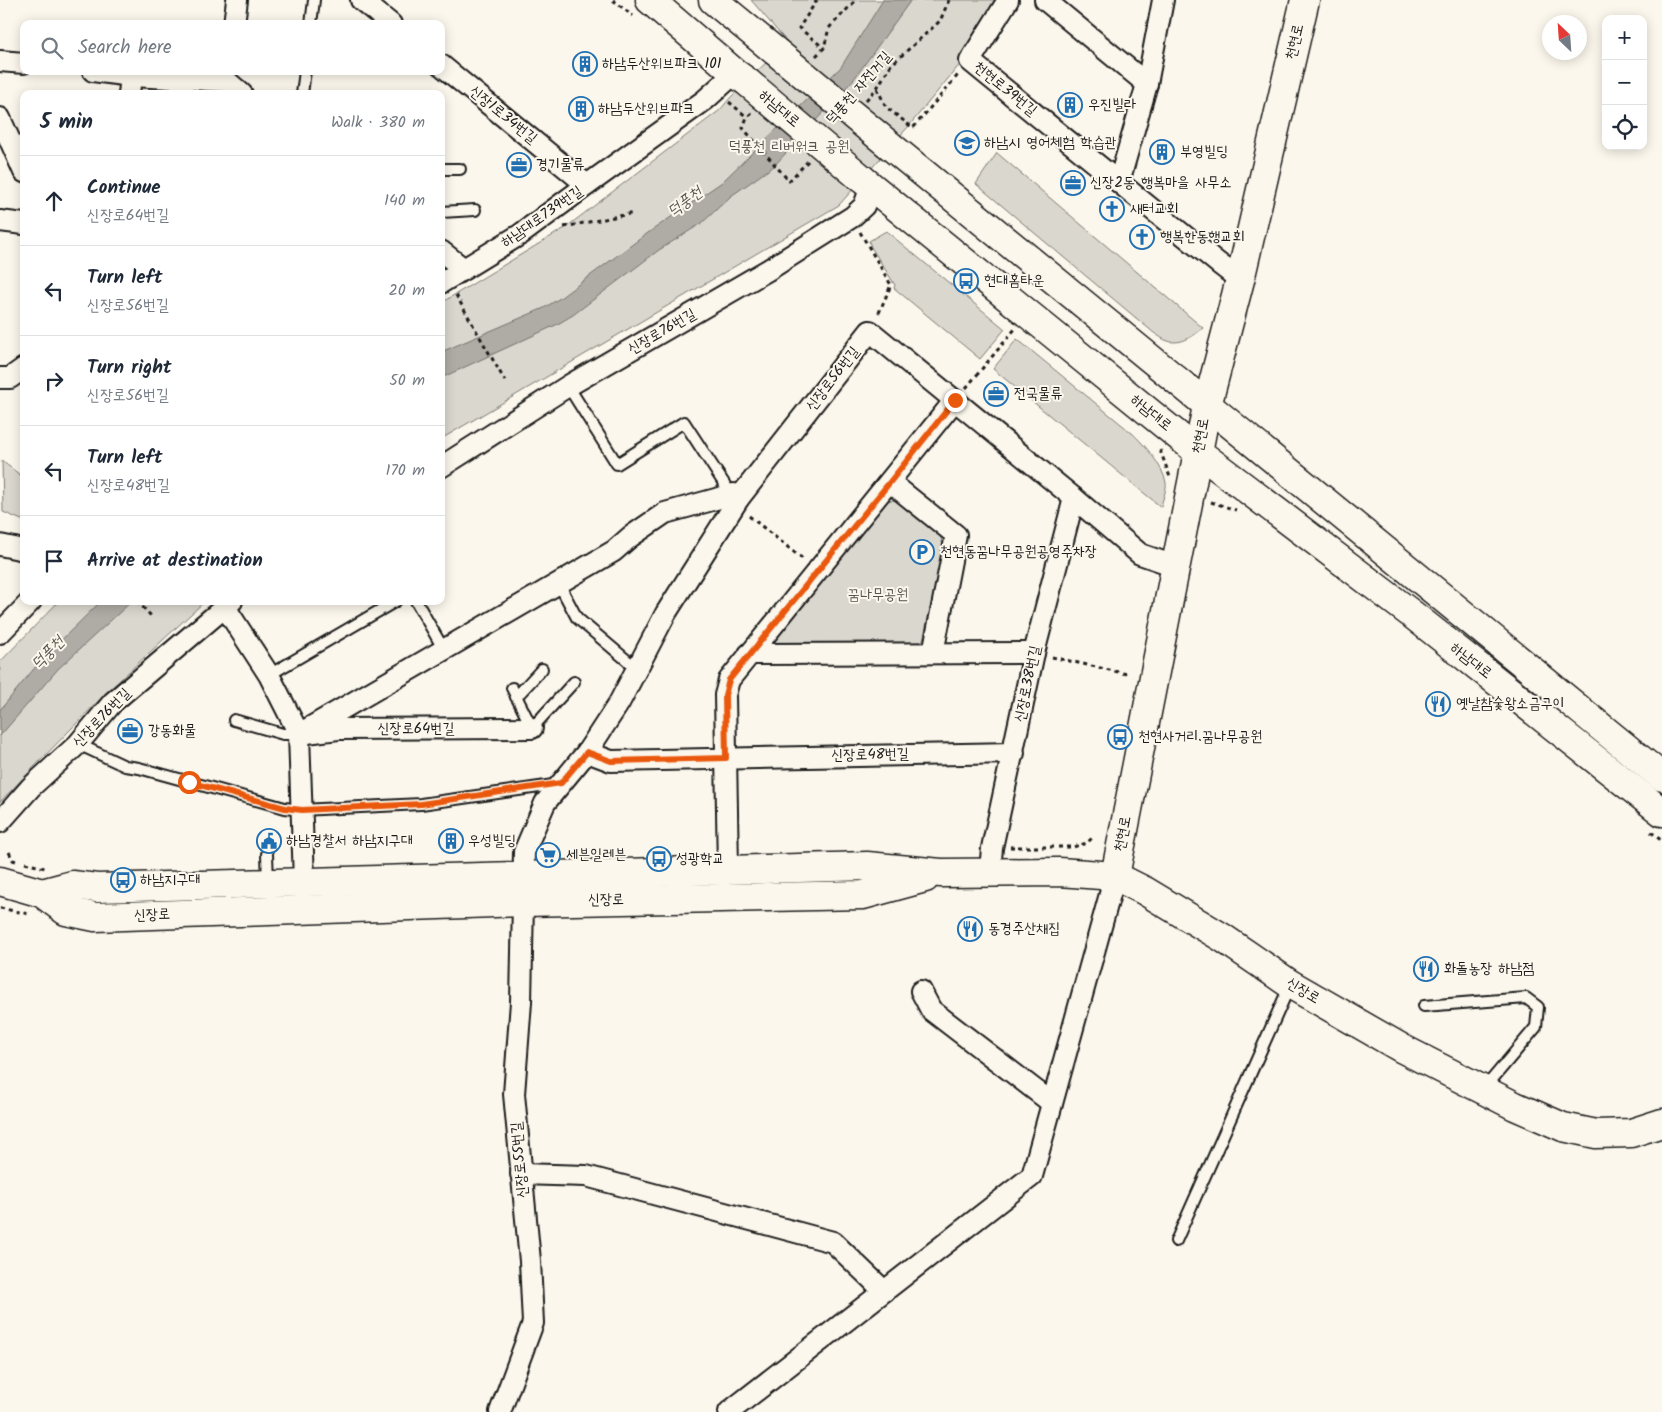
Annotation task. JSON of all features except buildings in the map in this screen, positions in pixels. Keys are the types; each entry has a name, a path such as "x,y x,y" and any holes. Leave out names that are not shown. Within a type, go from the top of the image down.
{"main road":[{"name":"하남대로","path":"650,0 735,84 866,182 1198,452 1405,609 1662,812"},
{"name":"하남대로","path":"713,0 1662,777"},
{"name":"천현로","path":"1115,876 1207,406 1240,280 1305,0"},
{"name":"신장로","path":"0,881 40,904 95,917 268,910 728,870 867,866 941,873 990,871 1059,872 1115,876 1145,891 1223,938 1290,984 1403,1049 1515,1106 1564,1127 1596,1134 1631,1133 1662,1123"},
{"name":"신장로","path":"40,904 72,886 97,888 304,882 524,889 863,895 941,873"},
{"path":"268,883 268,910"}],"street":[{"path":"234,20 237,0"},
{"path":"361,0 386,20"},
{"name":"천현로39번길","path":"1008,0 970,62 1240,280"},
{"path":"1045,0 1147,84"},
{"path":"1119,182 1147,84 1163,0"},
{"path":"0,61 20,63"},
{"name":"신장1로34번길","path":"445,68 587,185"},
{"path":"103,75 130,85 226,82 237,90"},
{"name":"하남대로739번길","path":"448,287 464,269 520,234 705,100 735,84"},
{"path":"0,118 20,163"},
{"name":"신장로76번길","path":"445,464 568,386 768,270 852,217 864,206 866,182"},
{"path":"0,221 20,224"},
{"path":"445,254 464,269"},
{"name":"신장로56번길","path":"524,889 524,852 545,803 587,752 619,703 666,614 736,496 870,331 1140,554 1175,566"},
{"path":"0,378 10,378 20,371"},
{"path":"728,870 725,695 729,680 955,400"},
{"path":"890,482 956,535 933,653"},
{"path":"299,734 614,552 630,537 665,513 736,496"},
{"name":"신장로38번길","path":"990,871 992,848 1014,753 1034,653 1074,498"},
{"path":"0,545 20,549"},
{"path":"0,633 27,605"},
{"name":"신장로76번길","path":"0,822 31,787 78,744 113,702 227,605"},
{"path":"229,605 269,675 299,734 304,882"},
{"path":"749,654 1034,653"},
{"name":"신장로64번길","path":"299,734 338,729 532,728"},
{"path":"587,752 611,761 726,758"},
{"name":"신장로48번길","path":"726,758 1014,753"},
{"path":"729,1412 1032,1176 1115,876"},
{"name":"신장로55번길","path":"500,1412 533,1323 530,1261 514,1094 521,1002 524,889"},
{"path":"921,991 931,1010 1052,1103"},
{"path":"521,1174 586,1176 833,1242 884,1291"}],"lane":[{"path":"312,20 314,0"},
{"path":"303,90 304,75"},
{"path":"445,169 460,169"},
{"path":"445,212 475,210"},
{"path":"568,386 617,464 684,422 726,488 736,496"},
{"path":"559,584 576,618 636,668"},
{"path":"269,675 389,605"},
{"path":"418,605 444,650"},
{"path":"542,669 514,693 532,728 574,682"},
{"name":"신장로64번길","path":"234,720 283,734 299,734"},
{"path":"78,744 125,766 139,768 285,808 302,810 421,804 561,783"},
{"path":"267,854 268,883"},
{"path":"1176,1241 1290,984"},
{"path":"1424,1006 1526,998 1538,1007 1536,1027 1484,1090"}],"path":[{"path":"817,0 799,28 824,48"},
{"name":"덕풍천 자전거길","path":"863,103 877,88 892,65 940,20 950,0"},
{"path":"877,88 886,107 913,128 970,62"},
{"path":"735,84 747,117"},
{"path":"743,128 789,181 809,160"},
{"path":"562,227 634,213"},
{"path":"852,217 891,285 870,331"},
{"path":"448,287 479,334 505,381"},
{"path":"955,400 1015,329"},
{"path":"736,496 745,512 817,571"},
{"path":"141,605 152,618"},
{"path":"1034,653 1127,674"},
{"path":"1007,848 1073,847 1087,843 1092,838"},
{"path":"0,908 40,904"}],"green space":[{"name":"덕풍천 리버워크 공원","path":"751,0 1002,0 966,57 908,127 839,205 445,437 445,301 565,228 720,110 787,42"},
{"path":"997,153 1203,328 1182,341 1173,342 1162,339 976,184"},
{"path":"886,231 1005,329 980,359 894,288 895,285 869,241"},
{"path":"1017,339 1132,433 1147,449 1161,470 1166,483 1161,507 993,369"},
{"path":"2,461 20,475 20,519 3,512"},
{"name":"꿈나무공원","path":"897,500 940,535 944,548 923,640 913,649 775,652 770,640 884,501"},
{"path":"55,605 201,605 107,692 0,802 0,662"}],"shaded area":[{"name":"덕풍천","path":"883,0 911,0 854,79 774,166 731,196 702,223 659,250 573,315 556,325 445,376 445,350 544,308 560,298 645,235 722,182 841,67"},
{"path":"97,605 128,605 58,669 0,736 0,710 42,659"}],"place":[{"name":"하남두산위브파크 101","path":"585,64"},
{"name":"우진빌라","path":"1070,105"},
{"name":"하남두산위브파크","path":"581,109"},
{"name":"하남시 영어체험 학습관","path":"967,143"},
{"name":"부영빌딩","path":"1162,152"},
{"name":"경기물류","path":"519,165"},
{"name":"신장2동 행복마을 사무소","path":"1073,183"},
{"name":"새터교회","path":"1112,209"},
{"name":"행복한동행교회","path":"1142,237"},
{"name":"현대홈타운","path":"966,281"},
{"name":"전국물류","path":"996,394"},
{"name":"천현동꿈나무공원공영주차장","path":"922,552"},
{"name":"옛날참숯왕소금구이","path":"1438,704"},
{"name":"강동화물","path":"130,731"},
{"name":"천현사거리.꿈나무공원","path":"1120,737"},
{"name":"하남경찰서 하남지구대","path":"269,841"},
{"name":"우성빌딩","path":"451,841"},
{"name":"세븐일레븐","path":"548,855"},
{"name":"성광학교","path":"659,859"},
{"name":"하남지구대","path":"123,880"},
{"name":"동경주산채집","path":"970,929"},
{"name":"화돌농장 하남점","path":"1426,969"}],"route":[{"path":"189,782 285,808 302,810 421,804 561,783 587,752 611,761 726,758 725,695 729,680 955,400"}]}
